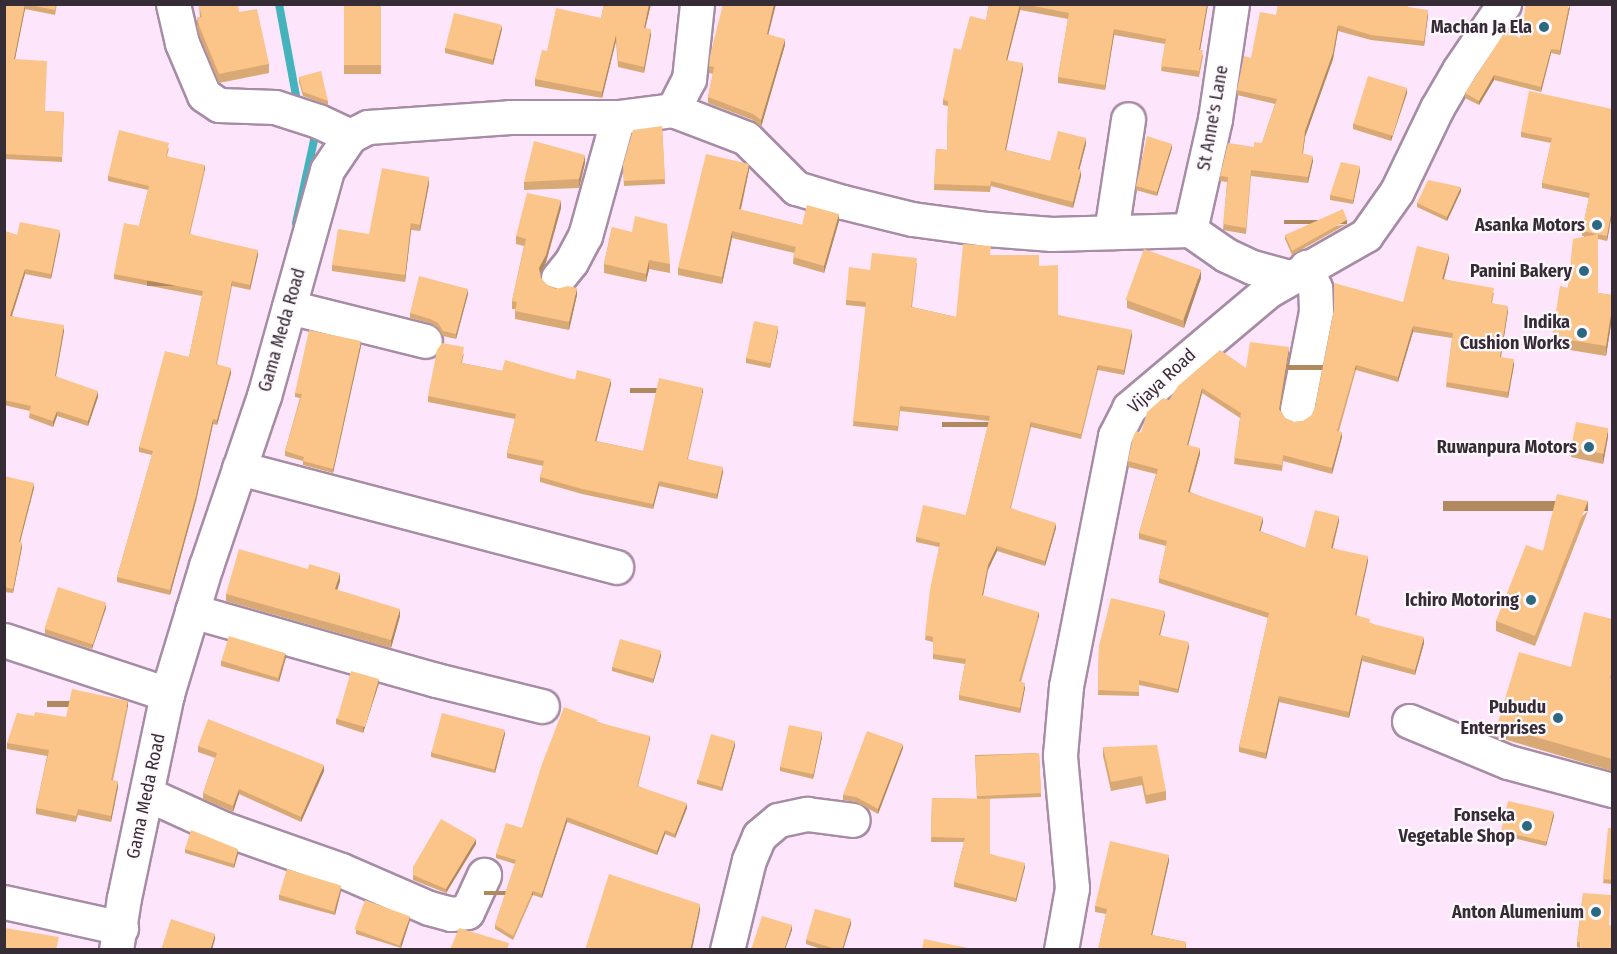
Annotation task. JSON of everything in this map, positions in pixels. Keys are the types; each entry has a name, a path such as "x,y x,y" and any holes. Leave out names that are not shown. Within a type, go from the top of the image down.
{"street":[{"path":"173,4 182,43 204,95 219,105 275,107 318,121 350,136 368,127 498,117 618,117 673,110 746,138 796,188 912,219 987,229 1052,234 1190,231 1226,255 1262,270 1298,272 1315,288 1316,310 1297,409"},
{"path":"673,110 689,79 697,4"},
{"name":"St Anne's Lane","path":"1190,231 1215,119 1232,4"},
{"name":"Vijaya Road","path":"1061,950 1072,888 1060,755 1066,686 1115,436 1128,408 1225,324 1268,291 1366,234 1382,214 1407,174 1437,108 1459,70 1504,4"},
{"path":"558,278 571,262 585,236 618,117"},
{"path":"1111,232 1128,119"},
{"name":"Gama Meda Road","path":"119,939 124,898 167,694 192,611 264,396 327,170 350,136"},
{"path":"289,307 425,341"},
{"path":"239,468 616,567"},
{"path":"192,611 436,680 542,706"},
{"path":"4,640 167,694"},
{"path":"1409,721 1508,762 1612,790"},
{"path":"147,794 222,828 341,870 429,908 452,914 467,912 484,875"},
{"path":"727,950 749,860 759,836 778,820 807,814 853,820"},
{"path":"4,902 119,939"}],"building":[{"path":"4,4 25,4 14,59 47,61 45,111 64,112 62,157 4,154"},
{"path":"25,4 56,4 55,10"},
{"path":"238,4 239,12 257,9 269,64 219,74 197,18 202,17 199,6"},
{"path":"344,4 381,4 381,65 344,65"},
{"path":"604,4 649,4 644,28 651,29 644,67 618,61 616,35 602,92 535,79 542,50 547,51 556,8 601,18"},
{"path":"723,4 774,4 767,34 785,39 761,120 753,114 708,97 714,67 709,66 710,56"},
{"path":"989,4 1020,4 1006,60 1023,63 1005,150 1050,161 1058,131 1086,138 1073,202 991,181 990,186 934,184 936,149 947,150 948,101 943,100 954,48 961,50 970,16 986,20"},
{"path":"1023,4 1207,4 1199,50 1203,50 1199,71 1161,66 1166,39 1114,29 1105,85 1058,77 1069,13"},
{"path":"1278,4 1408,4 1408,7 1428,10 1424,41 1371,35 1338,25 1333,53 1305,131 1302,153 1313,156 1308,177 1251,170 1246,228 1223,224 1228,177 1220,176 1228,143 1254,147 1254,142 1262,143 1277,99 1237,90 1244,56 1251,58 1260,12 1276,15"},
{"path":"1526,4 1569,4 1560,50 1551,49 1541,87 1494,75 1479,101 1465,93 1506,30 1520,38"},
{"path":"454,13 502,25 493,60 445,48"},
{"path":"321,71 328,101 303,92 299,77"},
{"path":"1368,76 1407,88 1393,136 1353,124"},
{"path":"1529,91 1612,109 1612,209 1607,236 1582,231 1590,193 1542,183 1552,138 1521,132"},
{"path":"662,126 665,179 624,181 623,165 633,130"},
{"path":"119,130 169,143 166,156 205,165 189,234 258,250 250,285 232,281 216,364 231,368 217,420 213,419 196,496 170,590 117,577 153,451 139,447 165,351 189,357 203,291 114,274 124,223 139,226 149,186 108,176"},
{"path":"1147,136 1172,144 1157,192 1136,186"},
{"path":"534,141 585,155 579,179 524,182"},
{"path":"706,154 749,164 739,209 802,225 807,205 839,214 824,266 793,257 796,247 732,231 722,277 678,268"},
{"path":"1341,162 1360,166 1353,200 1330,195"},
{"path":"382,168 429,177 420,225 411,223 405,275 332,265 338,229 369,234"},
{"path":"1428,180 1461,187 1447,217 1417,203"},
{"path":"527,193 561,200 546,255 539,268 541,278 547,285 556,289 568,286 577,288 569,322 515,311 517,302 512,301 526,239 516,236"},
{"path":"1343,209 1347,220 1292,251 1285,235"},
{"path":"635,216 667,224 670,264 649,260 646,274 604,264 612,227 632,232"},
{"path":"20,222 60,230 51,274 25,269 10,316 64,325 55,376 98,391 88,421 57,411 53,421 29,413 31,406 4,400 4,231 17,235"},
{"path":"1598,234 1598,293 1612,295 1606,346 1552,337 1560,286 1568,288 1573,239"},
{"path":"963,244 991,246 990,255 1039,255 1039,266 1058,265 1058,315 1132,330 1124,370 1098,365 1081,434 1031,422 1010,508 1056,523 1045,561 997,546 988,565 982,595 1039,612 1019,681 1025,683 1020,708 959,695 966,659 933,654 933,637 925,635 930,589 940,543 916,537 923,505 966,515 990,416 900,406 898,426 853,421 866,302 846,300 849,267 870,270 872,253 917,258 911,307 956,317"},
{"path":"1417,246 1449,254 1442,279 1494,288 1491,303 1508,306 1500,357 1514,359 1508,392 1446,382 1453,333 1413,326 1398,377 1356,365 1337,431 1342,432 1332,468 1283,455 1282,465 1234,458 1241,413 1202,388 1187,445 1200,448 1188,492 1263,517 1259,531 1305,548 1315,510 1339,516 1331,548 1368,556 1355,615 1370,619 1369,623 1424,637 1415,670 1362,655 1349,712 1279,696 1266,753 1239,747 1269,613 1159,578 1167,541 1139,533 1158,469 1128,461 1133,437 1136,431 1141,433 1147,412 1163,398 1169,400 1178,386 1220,350 1246,368 1250,342 1289,347 1279,409 1285,418 1294,422 1303,421 1311,416 1315,407 1334,309 1334,283 1403,302"},
{"path":"1144,249 1201,270 1183,321 1126,300"},
{"path":"419,276 468,289 456,334 443,331 438,323 430,319 410,313"},
{"path":"754,321 778,326 771,363 746,358"},
{"path":"309,330 361,341 333,469 303,461 304,457 285,451 302,394 295,393"},
{"path":"442,343 464,347 461,363 502,371 505,360 575,380 577,370 611,379 595,441 643,451 659,378 703,388 687,459 723,467 717,494 659,481 653,504 582,489 540,477 544,461 507,453 516,414 428,396 437,350"},
{"name":"Ruwanpura Motors","path":"1576,422 1608,428 1603,454 1571,448"},
{"path":"4,476 34,483 19,542 22,542 13,589 4,587"},
{"path":"1557,494 1588,501 1535,636 1496,621 1526,545 1543,551"},
{"path":"239,549 308,569 309,564 340,573 335,589 400,609 391,640 226,594"},
{"path":"58,587 107,603 93,645 44,629"},
{"path":"1111,598 1165,611 1159,635 1189,642 1178,689 1139,680 1139,692 1098,690 1099,646"},
{"name":"Pubudu Enterprises","path":"1584,612 1612,619 1610,678 1612,679 1612,759 1497,726 1519,652 1571,667"},
{"path":"229,636 285,653 278,678 221,661"},
{"path":"620,639 661,651 653,679 612,667"},
{"path":"351,671 379,679 365,727 337,719"},
{"path":"72,689 128,701 111,780 118,781 111,816 78,809 76,816 36,808 49,750 7,743 17,713 34,716 35,712 66,717"},
{"path":"564,707 598,720 597,722 650,736 637,786 687,803 675,834 665,830 657,851 567,817 542,894 533,891 513,936 495,925 516,860 496,854 506,823 522,828 542,764"},
{"path":"442,713 505,730 494,769 431,753"},
{"path":"208,719 324,765 301,817 239,789 233,806 203,793 217,753 198,746"},
{"path":"789,725 822,732 813,774 780,767"},
{"path":"867,731 903,744 878,809 856,797 843,795"},
{"path":"711,734 735,741 722,787 698,780"},
{"path":"1157,745 1166,791 1146,795 1142,776 1111,782 1103,747"},
{"path":"1039,753 1041,793 977,796 975,756"},
{"path":"932,798 990,799 990,854 1025,863 1016,898 954,882 965,838 931,837"},
{"name":"Fonseka Vegetable Shop","path":"1508,801 1554,812 1547,842 1501,831"},
{"path":"441,819 476,839 446,889 413,875 413,867"},
{"path":"1608,828 1612,828 1612,880 1603,879"},
{"path":"191,830 238,849 234,864 185,849"},
{"path":"1110,841 1169,855 1151,935 1186,942 1185,950 1098,950 1107,909 1095,906"},
{"path":"287,869 342,886 334,911 279,895"},
{"path":"609,874 700,904 690,950 585,950"},
{"path":"1583,893 1611,895 1609,925 1612,926 1612,950 1580,950 1581,942 1577,942"},
{"path":"365,900 410,916 400,946 354,929"},
{"path":"815,909 851,919 842,950 806,940"},
{"path":"762,916 792,925 784,950 751,950"},
{"path":"171,919 215,934 210,950 161,950"},
{"path":"5,928 59,937 56,950 4,950"},
{"path":"459,928 509,943 507,950 450,950"},
{"path":"924,939 973,949 922,950"}],"waterway":[{"path":"279,4 298,107"},
{"path":"296,223 316,131 314,128"}],"place":[{"name":"Machan Ja Ela","path":"1544,27"},
{"name":"Asanka Motors","path":"1597,225"},
{"name":"Panini Bakery","path":"1584,271"},
{"name":"Indika Cushion Works","path":"1582,333"},
{"name":"Ruwanpura Motors","path":"1589,447"},
{"name":"Ichiro Motoring","path":"1531,600"},
{"name":"Pubudu Enterprises","path":"1558,718"},
{"name":"Fonseka Vegetable Shop","path":"1527,826"},
{"name":"Anton Alumenium","path":"1596,912"}]}
